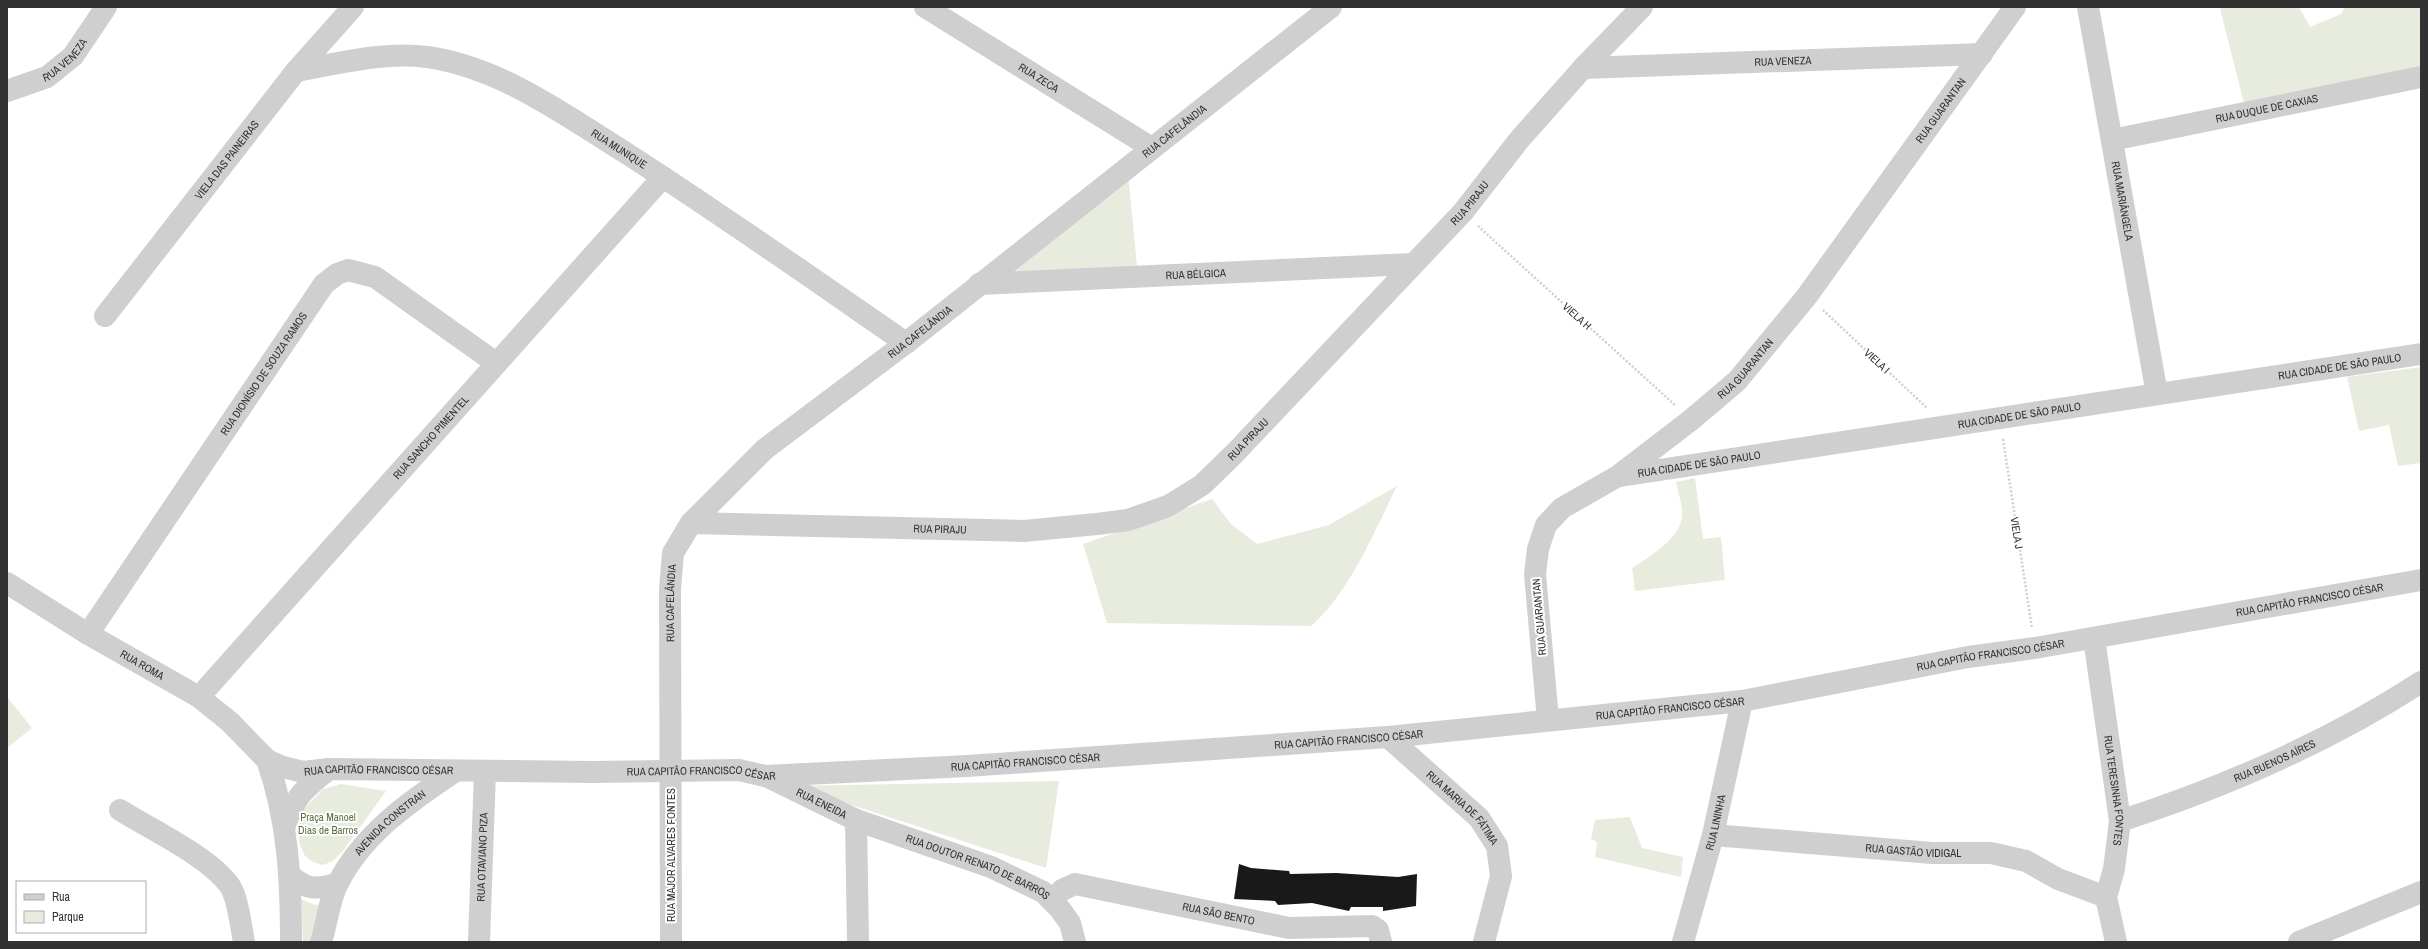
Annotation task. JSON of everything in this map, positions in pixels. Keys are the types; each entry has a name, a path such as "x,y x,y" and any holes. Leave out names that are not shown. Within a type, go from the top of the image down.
{"street":[{"name":"RUA VENEZA","path":"7,91 46,77 73,56 106,7"},
{"name":"VIELA DAS PAINEIRAS","path":"105,316 296,71 352,7"},
{"name":"RUA ZECA","path":"925,7 1152,148"},
{"name":"RUA CAFELÂNDIA","path":"672,743 670,589 674,553 691,523 765,449 906,343 1331,7"},
{"name":"RUA PIRAJU","path":"691,523 1024,531 1128,520 1168,506 1202,485 1229,459 1412,264 1463,212 1520,140 1583,68 1642,7"},
{"name":"RUA GUARANTAN","path":"1548,720 1535,574 1538,549 1546,526 1562,508 1618,476 1691,420 1737,380 1807,296 2015,7"},
{"name":"RUA MARIÂNGELA","path":"2088,7 2157,394"},
{"name":"RUA VENEZA","path":"1583,68 1982,54"},
{"name":"RUA MUNIQUE","path":"296,71 396,57 425,57 450,61 501,80 565,115 663,177 906,343"},
{"name":"RUA DUQUE DE CAXIAS","path":"2112,140 2421,77"},
{"name":"RUA SANCHO PIMENTEL","path":"198,697 663,177"},
{"name":"RUA BÉLGICA","path":"980,284 1412,264"},
{"name":"RUA DIONÍSIO DE SOUZA RAMOS","path":"88,634 324,284 337,274 348,270 357,270 375,277 496,364"},
{"name":"RUA CIDADE DE SÃO PAULO","path":"1618,476 2421,354"},
{"name":"RUA CAPITÃO FRANCISCO CÉSAR","path":"267,760 283,767 303,772 330,769 454,772 739,770 765,776 967,766 1388,737 1742,700 1968,657 2094,638 2421,580"},
{"name":"RUA ROMA","path":"7,583 88,634 198,697 230,722 267,760"},
{"name":"RUA TERESINHA FONTES","path":"2094,638 2120,821 2114,869 2106,897 2116,942"},
{"name":"RUA BUENOS AÍRES","path":"2120,821 2176,802 2278,759 2386,704 2421,682"},
{"name":"RUA LININHA","path":"1683,942 1713,835 1742,700"},
{"name":"RUA MARIA DE FÁTIMA","path":"1388,737 1479,818 1497,846 1501,876 1484,942"},
{"name":"RUA MAJOR ALVARES FONTES","path":"671,942 672,743"},
{"path":"267,760 278,791 291,876 291,942"},
{"path":"284,830 292,806 299,795 330,769"},
{"name":"RUA OTAVIANO PIZA","path":"479,942 485,771"},
{"name":"AVENIDA CONSTRAN","path":"321,942 337,884 362,846 409,802 454,772"},
{"name":"RUA ENEIDA","path":"765,776 856,820"},
{"path":"120,810 205,862 230,886 240,919 244,942"},
{"path":"856,820 858,942"},
{"name":"RUA DOUTOR RENATO DE BARROS","path":"856,820 1017,878 1043,892 1052,900 1070,923 1075,942"},
{"name":"RUA GASTÃO VIDIGAL","path":"1713,835 1932,852 1991,853 2026,861 2058,879 2106,897"},
{"path":"291,876 308,887 316,889 337,884"},
{"name":"RUA SÃO BENTO","path":"1052,900 1062,890 1075,884 1289,928 1372,926 1378,930 1381,942"},
{"path":"2299,942 2421,892"}],"path":[{"name":"VIELA H","path":"1463,212 1691,420"},
{"name":"VIELA I","path":"1807,296 1947,426"},
{"name":"VIELA J","path":"1999,418 2035,648"}],"green space":[{"path":"2225,7 2299,7 2310,27 2341,14 2345,7 2421,7 2421,75 2244,103 2220,9"},
{"path":"1128,172 1137,266 991,281"},
{"path":"2421,367 2421,463 2398,466 2389,425 2359,431 2347,377"},
{"path":"1695,478 1703,539 1721,537 1725,580 1635,591 1632,568 1656,552 1672,538 1681,522 1681,505 1676,482"},
{"path":"1397,486 1370,542 1349,579 1338,596 1311,626 1107,623 1083,544 1212,499 1231,524 1257,544 1329,525"},
{"path":"7,697 32,728 7,748"},
{"path":"1059,781 1046,868 793,786"},
{"name":"Praça Manoel Dias de Barros","path":"341,784 386,791 343,851 333,861 323,865 313,862 305,856 300,845 298,831 302,811 323,789"},
{"path":"1630,817 1642,848 1683,857 1681,877 1595,857 1597,842 1591,839 1595,820"},
{"path":"301,899 315,905 329,904 315,942 303,942"}],"building":[{"path":"1239,864 1251,868 1289,871 1290,874 1336,873 1398,877 1417,874 1416,906 1383,911 1383,907 1351,907 1349,911 1312,903 1278,905 1275,901 1234,899"}]}
